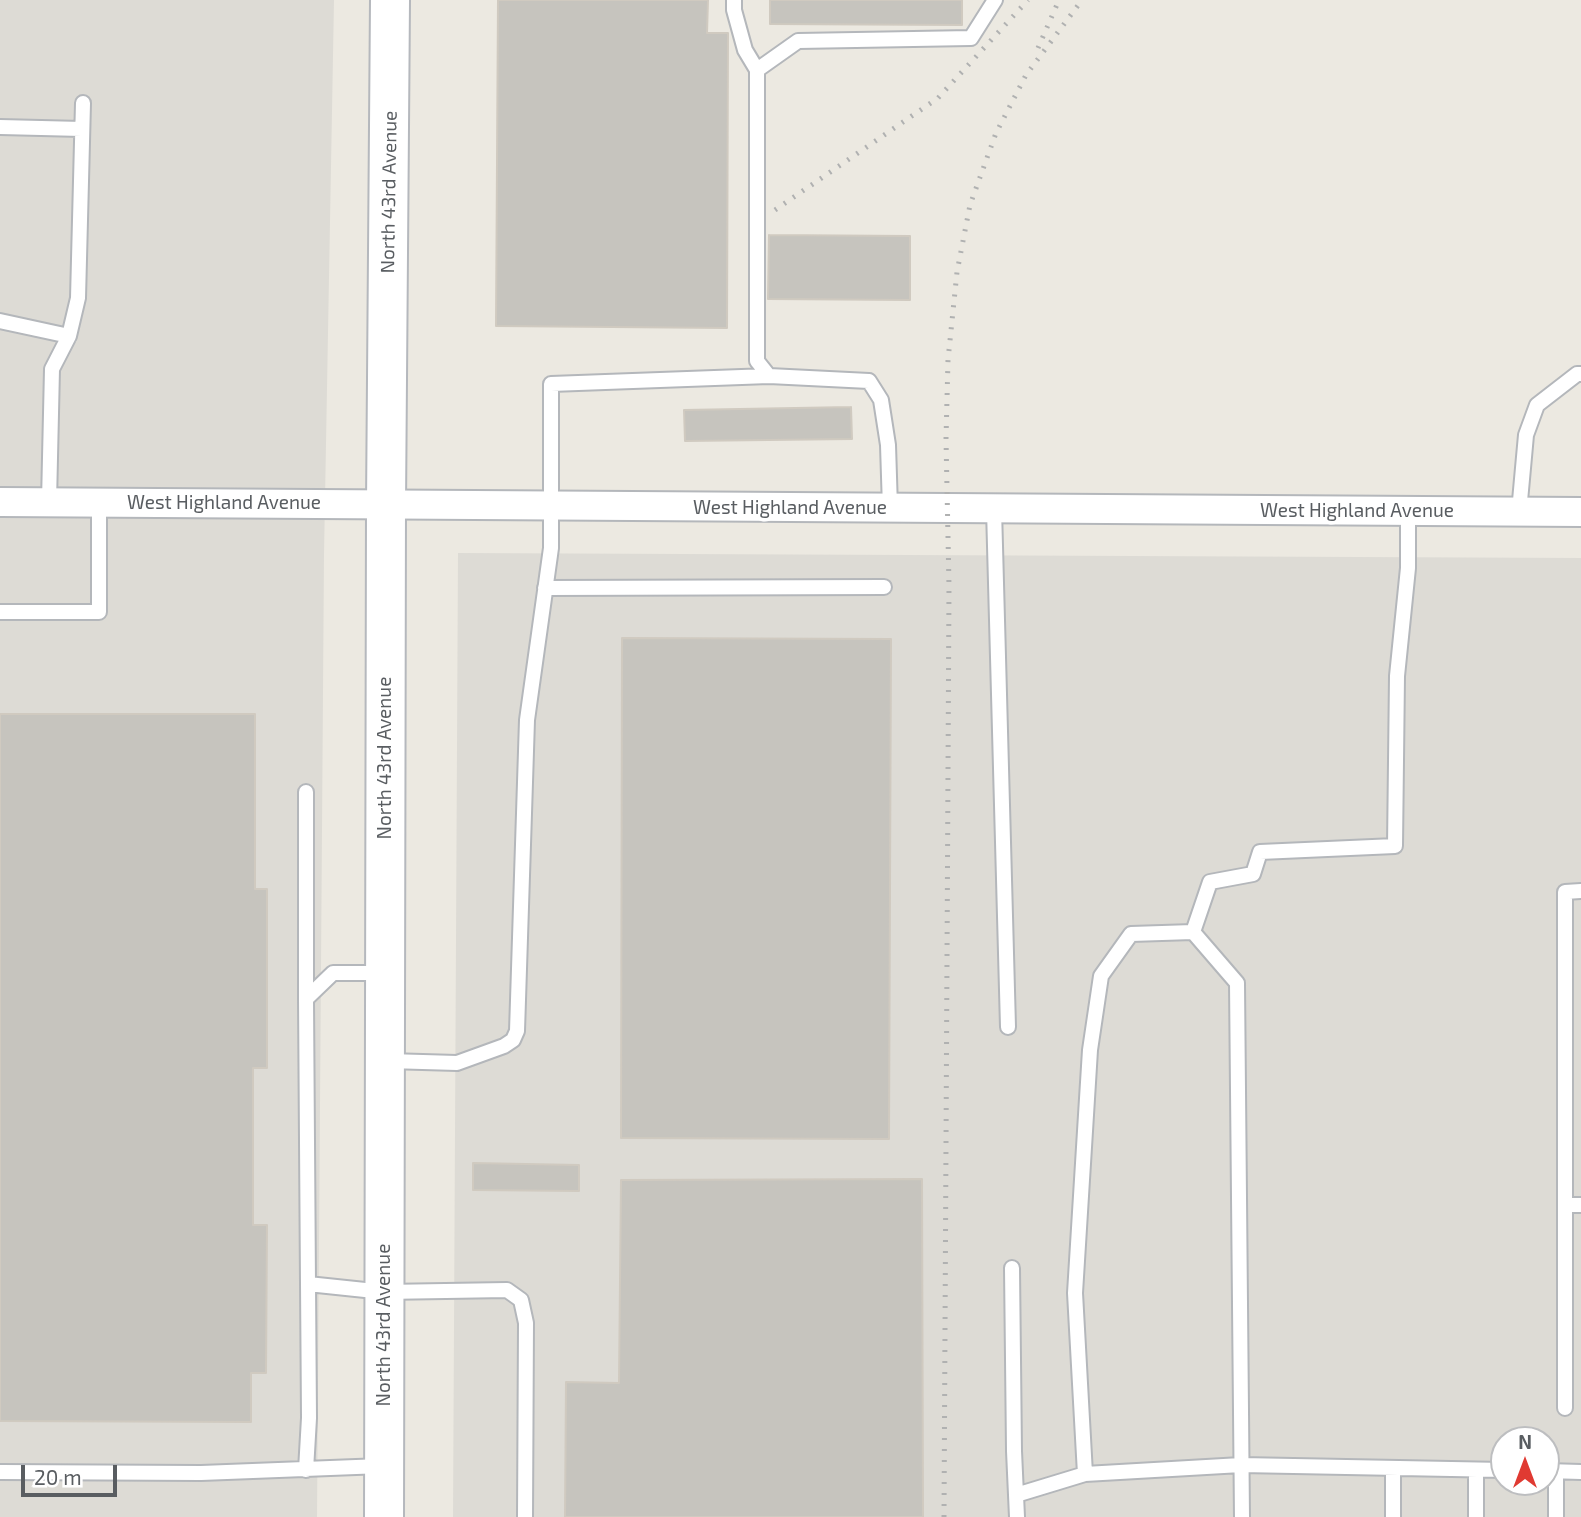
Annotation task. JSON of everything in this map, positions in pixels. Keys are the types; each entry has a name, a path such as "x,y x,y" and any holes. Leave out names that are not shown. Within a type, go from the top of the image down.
{"main road":[{"name":"North 43rd Avenue","path":"384,1517 390,0"}],"street":[{"name":"West Highland Avenue","path":"0,502 1581,512"}],"lane":[{"path":"734,0 734,10 745,50 757,70 757,361 769,376"},
{"path":"757,70 798,41 971,38 995,0"},
{"path":"49,502 52,369 69,336 78,298 83,103"},
{"path":"0,127 82,129"},
{"path":"0,321 69,336"},
{"path":"1520,512 1526,435 1537,405 1577,374 1581,374"},
{"path":"385,1061 457,1063 505,1046 513,1040 517,1031 527,720 551,548 551,384 769,376 869,381 881,400 888,445 890,508"},
{"path":"0,611 99,612 99,502"},
{"path":"994,509 1008,1027"},
{"path":"1194,932 1210,883 1253,874 1260,852 1395,846 1397,676 1408,568 1408,512"},
{"path":"545,588 884,587"},
{"path":"306,792 309,1418 306,1469"},
{"path":"1565,1408 1573,1205 1565,891 1581,891"},
{"path":"1194,932 1237,983 1242,1517"},
{"path":"1085,1474 1075,1293 1090,1049 1101,976 1131,934 1194,932"},
{"path":"306,999 333,973 385,973"},
{"path":"1012,1268 1017,1517"},
{"path":"308,1284 384,1292 507,1290 522,1300 526,1323 525,1517"},
{"path":"1016,1495 1085,1474 1241,1465 1490,1470"},
{"path":"0,1472 201,1473 384,1466"},
{"path":"1393,1468 1394,1517"},
{"path":"1476,1469 1476,1517"},
{"path":"1560,1472 1581,1472"},
{"path":"1554,1496 1556,1517"}],"shaded area":[{"path":"0,0 334,0 324,554 317,1517 0,1517"},
{"path":"458,553 1581,558 1581,1517 453,1517"}],"building":[{"path":"498,0 708,0 707,33 728,33 727,328 496,326"},
{"path":"770,0 962,0 962,25 770,24"},
{"path":"769,235 910,236 910,300 768,299"},
{"path":"851,407 852,439 685,441 684,410"},
{"path":"622,638 891,639 889,1139 621,1138"},
{"path":"0,714 255,714 255,889 267,889 267,1068 253,1068 253,1225 267,1225 266,1373 251,1373 251,1422 0,1421"},
{"path":"473,1163 579,1165 579,1191 473,1190"},
{"path":"922,1179 923,1517 565,1517 566,1382 619,1383 621,1180"}],"railway":[{"path":"775,210 938,98 1028,0"},
{"path":"1038,48 1059,0"},
{"path":"944,1517 948,360 957,272 970,205 996,133 1026,75 1082,0"}]}
